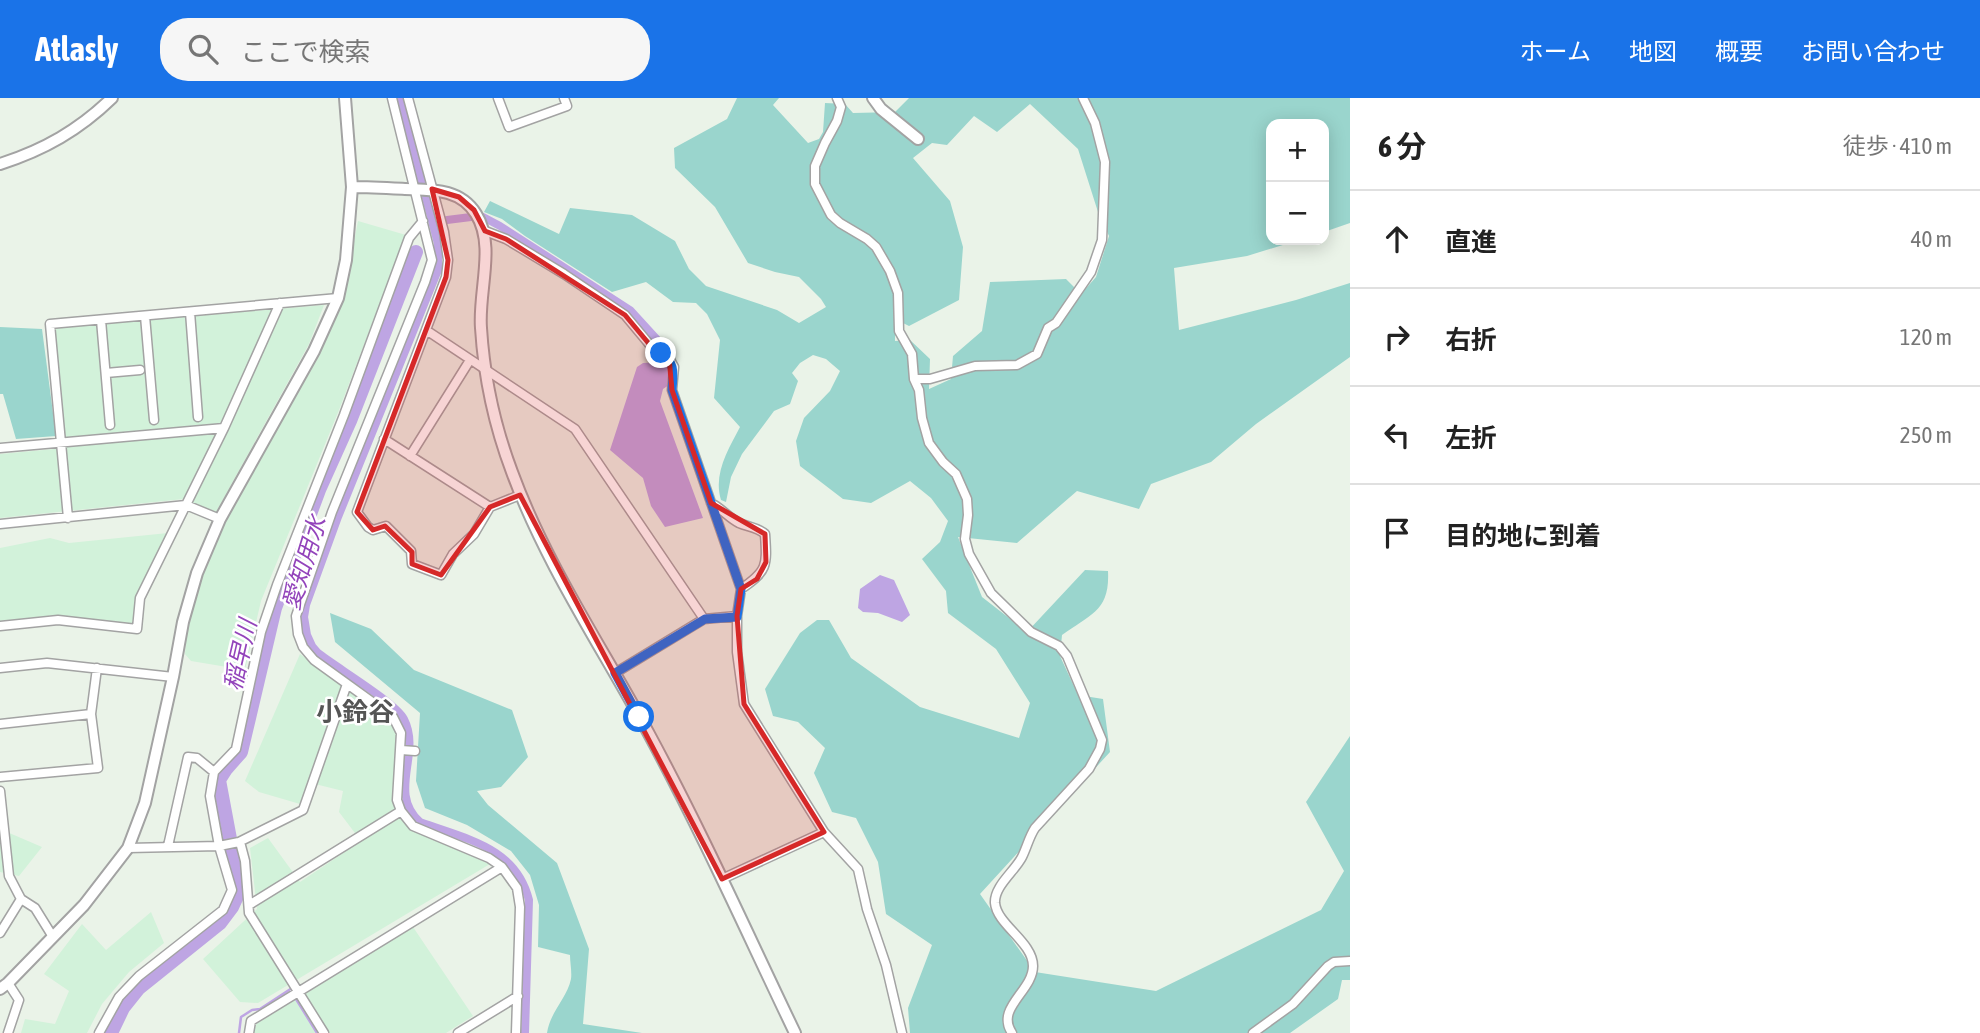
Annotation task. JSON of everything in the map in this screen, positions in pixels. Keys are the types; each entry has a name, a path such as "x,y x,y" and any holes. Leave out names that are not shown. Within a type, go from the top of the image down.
{"street":[{"path":"0,164 44,148 82,125 112,98"},
{"path":"8,1033 19,1000 4,986 84,905 128,848 145,803 183,622 197,573 220,519 314,351 338,298 346,260 352,187 345,98"},
{"path":"392,98 424,189 444,232 448,260 446,277 357,512 373,530 386,526 411,551 411,561 416,566 441,575 453,554 474,534 490,507 520,495"},
{"path":"408,98 424,189 423,221 432,260 332,512 296,616 298,634 303,647 314,660 393,717 401,733 402,750 397,800 401,811 413,826 489,858 502,867 517,888 520,907 516,1033"},
{"path":"498,98 509,127 567,106 564,98"},
{"path":"837,98 841,107 815,166 815,184 831,215 876,247 890,271 898,293 899,331 912,354 914,379 919,390 922,418 929,443 956,474 967,499 965,539 969,554 991,593 1031,632 1059,646 1067,656 1102,740 1089,769 1035,828 1022,857 996,893 995,905 1031,956 1033,968 1006,1016 1007,1026 1012,1033"},
{"path":"873,98 881,109 918,139"},
{"path":"914,379 930,379 975,366 1017,365 1037,354 1048,328 1056,323 1091,272 1102,240 1105,162 1095,124 1083,98"},
{"path":"352,187 447,192 459,197 474,210 485,232 481,325 485,370 510,469 520,495 546,551 686,804 795,1033"},
{"path":"99,1033 119,997 139,976 223,911 232,890 219,846 210,796 214,772 236,749 261,632 277,585 344,415 409,238 423,221"},
{"path":"485,232 506,239 625,315 650,345 669,358 674,367 672,390 741,589 737,617 737,652 744,704 824,832 858,869 867,909 886,965 902,1033"},
{"path":"68,518 50,324 338,298"},
{"path":"0,626 58,620 137,629 140,598 224,428 280,303"},
{"path":"190,312 198,418"},
{"path":"145,316 154,420"},
{"path":"101,320 110,425"},
{"path":"426,330 575,429 705,619"},
{"path":"410,456 470,360"},
{"path":"106,373 140,370"},
{"path":"0,448 224,428"},
{"path":"384,439 490,507"},
{"path":"711,503 738,523 760,529 765,534 766,562 757,579 741,589"},
{"path":"0,524 186,505 220,519"},
{"path":"615,673 705,619 737,617"},
{"path":"0,668 47,663 173,677"},
{"path":"0,777 98,768 91,714 97,668"},
{"path":"128,848 219,846 239,842 303,810 347,684"},
{"path":"0,724 91,714"},
{"path":"402,750 415,751"},
{"path":"168,846 188,757 197,758 214,772"},
{"path":"0,791 4,877 21,899 35,908 53,937"},
{"path":"249,905 401,811"},
{"path":"722,879 824,832"},
{"path":"239,842 245,860 249,913 324,1033"},
{"path":"250,1033 251,1021 502,867"},
{"path":"0,933 21,899"},
{"path":"1253,1033 1293,1004 1328,966 1334,962 1350,961"},
{"path":"463,1032 518,996"}],"highlighted area":[{"path":"432,189 459,197 474,210 485,231 506,239 625,315 650,345 669,358 672,390 711,503 765,534 766,562 757,579 741,589 737,616 744,704 824,832 722,879 520,495 490,507 441,575 412,564 412,552 385,526 373,530 357,512 446,277 448,260"}],"green space":[{"path":"358,221 406,235 339,410 261,601 245,670 191,661 185,654 187,627 201,577 224,523 319,356 343,299"},
{"path":"324,305 309,344 216,512 184,499 0,518 0,454 65,448 55,328"},
{"path":"168,533 136,596 132,625 57,615 0,621 0,548 50,538 69,543"},
{"path":"300,654 388,718 397,734 393,804 400,818 411,830 490,864 258,1003 240,1002 203,959 257,909 250,848 268,838 300,882 361,841 339,812 343,791 307,782 300,804 259,792 245,781"},
{"path":"0,829 42,847 19,876 0,872"},
{"path":"151,912 164,943 129,972 102,1004 87,1033 21,1033 25,1019 55,1024 69,991 44,974 82,924 106,950"},
{"path":"413,927 473,1016 446,1033 254,1033 256,1024"}],"shaded area":[{"path":"737,98 779,98 773,105 808,143 819,139 823,132 825,103 845,104 853,113 895,112 909,98 1350,98 1350,223 1329,230 1329,119 1266,119 1266,245 1283,245 1247,256 1174,268 1179,330 1350,283 1350,357 1256,424 1211,462 1151,484 1139,509 1077,491 1017,543 958,537 982,597 1027,632 1085,570 1108,571 1106,595 1102,603 1090,616 1062,635 1060,656 1078,695 1103,699 1110,752 980,894 1035,972 1156,991 1321,910 1344,871 1306,802 1350,736 1350,980 1342,980 1338,999 1290,1033 910,1033 908,1008 932,945 886,914 878,862 856,818 832,812 814,773 825,748 798,722 773,716 765,689 800,633 817,620 829,620 851,658 920,707 1019,738 1030,703 996,649 948,613 946,591 922,559 940,542 948,521 931,498 910,481 871,503 843,499 800,466 796,441 804,418 830,391 840,371 826,359 813,355 800,363 792,373 798,381 790,404 774,411 742,454 731,477 726,502 721,500 720,472 740,427 714,398 720,340 707,314 696,303 673,302 646,282 612,292 502,219 484,212 490,201 559,234 570,208 632,215 675,241 689,269 706,286 777,310 799,323 826,307 799,277 748,263 715,207 675,168 674,148 727,119","holes":["1030,104 1078,149 1098,212 1109,236 1096,277 1081,294 1066,279 990,282 982,331 953,356 951,379 929,389 930,359 910,340 895,341 895,319 909,326 959,300 963,247 950,201 913,158 932,143 947,145 974,116 997,132"]},
{"path":"0,327 42,329 56,436 16,439 3,394 0,394"},
{"path":"667,362 669,385 663,389 660,401 703,518 665,527 651,506 643,478 610,450 637,367 643,363"},
{"path":"880,575 894,580 910,615 902,622 878,613 863,612 858,608 860,589"},
{"path":"330,613 371,629 414,670 512,710 528,757 501,787 477,791 488,805 557,863 589,949 583,1024 642,1033 547,1033 551,1018 571,979 570,955 538,947 539,905 530,875 511,851 467,825 425,808 416,781 420,713 335,642"}],"waterway":[{"name":"愛知用水","path":"400,98 438,244 438,270 338,517 304,617 307,635 318,653 378,695 404,719 409,732 406,798 420,822 487,848 513,868 522,882 529,900 525,1033"},
{"path":"447,220 471,217"},
{"path":"483,217 630,310 662,345"},
{"name":"稲早川","path":"111,1033 123,1008 139,988 220,923 238,894 219,780 241,752 275,608 319,490 350,421 416,252"},
{"path":"239,1033 241,1017 252,1010 260,1009 292,988"},
{"path":"296,999 317,1033"}],"district":[{"name":"小鈴谷","path":"355,712"}],"route":[{"path":"639,717 615,673 705,619 737,617 741,589 672,390 674,367 669,358 661,353"}]}
